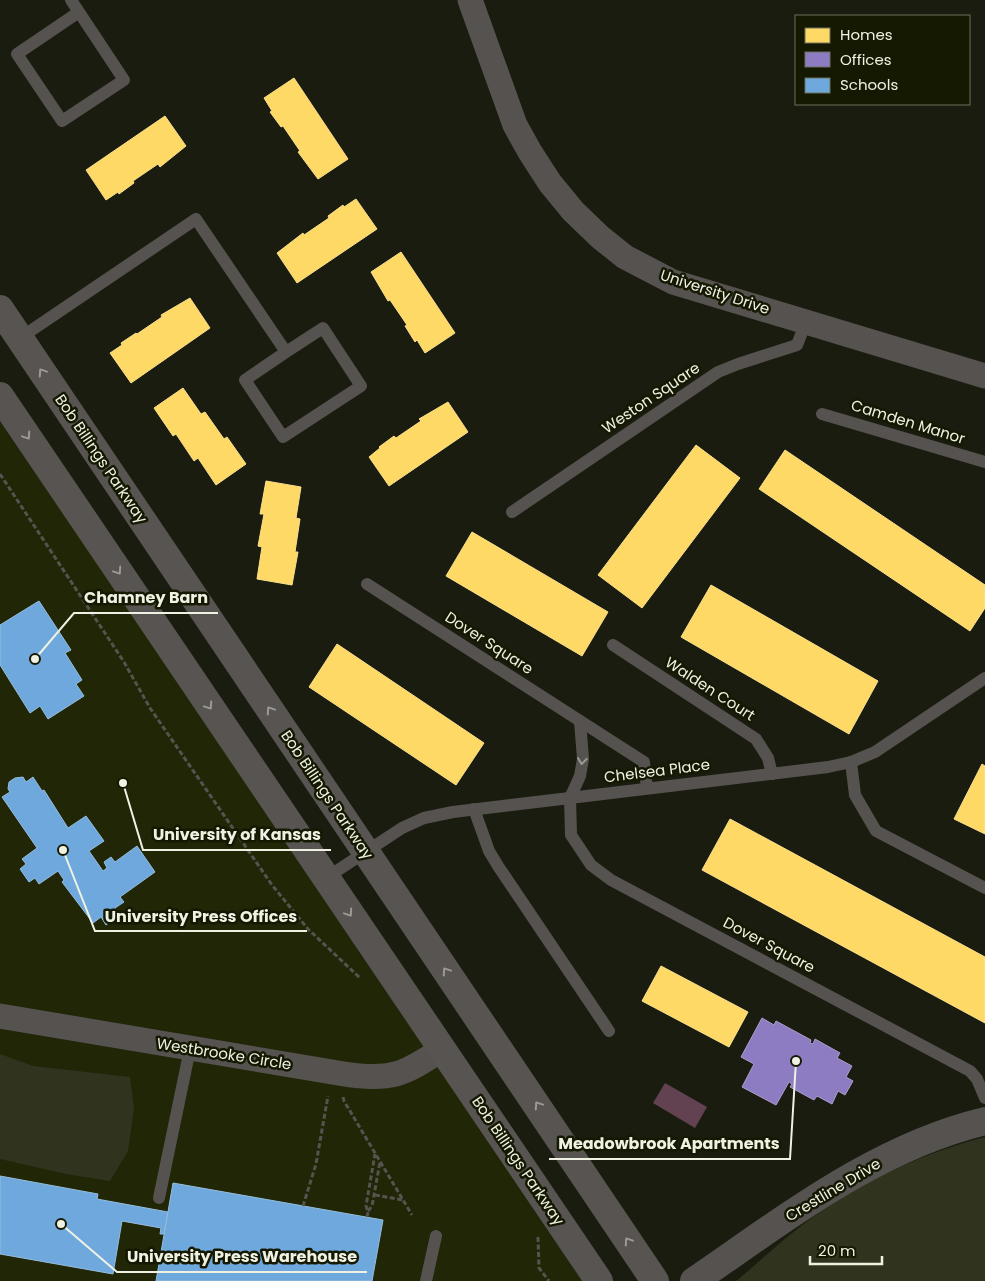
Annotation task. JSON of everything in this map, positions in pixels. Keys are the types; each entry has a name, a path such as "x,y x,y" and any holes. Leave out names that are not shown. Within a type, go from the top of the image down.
{"main road":[{"name":"Bob Billings Parkway","path":"0,309 655,1281"},
{"name":"Bob Billings Parkway","path":"0,396 599,1281"}],"street":[{"name":"University Drive","path":"470,0 515,125 530,152 550,183 573,211 625,257 673,282 985,376"},
{"name":"Westbrooke Circle","path":"0,1016 190,1048 343,1085 402,1073 422,1063 442,1049"},
{"name":"Crestline Drive","path":"694,1281 820,1195 874,1163 929,1139 985,1122"}],"lane":[{"path":"71,0 79,12 124,80 62,121 16,54 79,12"},
{"path":"20,338 196,219 286,352"},
{"name":"Weston Square","path":"512,512 718,372 797,345 806,322"},
{"path":"323,328 361,386 283,438 245,380 286,352 323,328"},
{"name":"Camden Manor","path":"822,414 985,462"},
{"name":"Dover Square","path":"367,584 644,762 647,788"},
{"name":"Walden Court","path":"613,645 756,739 768,758 772,774"},
{"name":"Chelsea Place","path":"326,878 402,828 424,818 474,809 772,774 851,762 875,752 985,678"},
{"path":"570,798 580,776 583,759 580,721"},
{"path":"851,762 855,795 876,831 985,888"},
{"name":"Dover Square","path":"570,798 571,835 591,865 601,874 970,1071 977,1079 985,1098"},
{"path":"474,809 488,850 609,1031"},
{"path":"159,1198 190,1048"},
{"path":"426,1281 436,1236"}],"path":[{"path":"0,474 124,662 150,708 272,885 308,929 366,983"},
{"path":"303,1206 316,1164 328,1093 343,1085 344,1101 412,1215"},
{"path":"368,1212 366,1206 375,1153"},
{"path":"367,1217 375,1194 380,1162"},
{"path":"375,1194 403,1200"},
{"path":"537,1230 540,1268 549,1281"}],"shaded area":[{"path":"0,421 147,637 582,1281 0,1281"},
{"path":"0,1054 33,1066 130,1077 134,1108 128,1151 110,1181 66,1174 0,1159"},
{"path":"665,1083 707,1107 695,1128 653,1103"},
{"path":"985,1137 985,1281 736,1281 813,1217 859,1188 908,1163 959,1144"}],"building: Homes":[{"path":"294,78 348,159 318,179 298,152 300,151 283,126 281,127 270,112 272,111 264,98"},
{"path":"165,116 186,146 160,167 158,164 133,181 134,183 119,194 118,192 106,200 86,170"},
{"path":"356,199 377,229 297,283 277,253 303,233 304,235 329,218 328,216 343,205 344,207"},
{"path":"401,252 455,333 425,353 417,340 415,342 405,326 407,325 390,300 388,301 371,272"},
{"path":"190,298 210,328 131,383 110,353 122,345 121,343 162,317 161,315"},
{"path":"183,388 201,414 205,412 224,439 227,437 246,464 216,485 198,458 194,461 176,434 173,436 154,408"},
{"path":"448,402 468,432 389,486 369,457 394,436 396,438 421,421 419,419"},
{"path":"696,445 740,478 642,608 598,575"},
{"path":"785,450 985,585 985,608 970,631 759,489"},
{"path":"266,481 301,487 296,518 300,519 295,552 298,552 292,585 257,579 262,547 258,546 264,514 260,514"},
{"path":"472,532 608,612 582,656 446,576"},
{"path":"711,585 878,681 849,734 681,637"},
{"path":"337,644 484,743 456,785 309,687"},
{"path":"982,764 985,766 985,834 954,819"},
{"path":"730,819 985,957 985,1023 702,870"},
{"path":"661,966 748,1012 729,1047 642,1001"}],"building: Offices":[{"path":"762,1018 774,1025 776,1021 811,1040 810,1043 813,1044 815,1039 840,1053 837,1058 852,1066 846,1077 853,1081 845,1095 838,1091 832,1104 817,1096 814,1100 790,1087 792,1084 789,1082 776,1105 742,1087 754,1064 741,1057"}],"building: Schools":[{"path":"39,601 71,650 65,653 82,680 76,684 84,696 48,719 40,706 30,713 0,665 0,625"},
{"path":"23,777 26,782 33,777 42,791 44,790 68,828 86,816 104,841 89,851 103,871 107,868 104,862 111,857 115,862 137,846 155,872 120,897 124,902 115,908 119,915 106,925 101,917 93,923 62,882 64,880 58,871 39,884 35,878 29,882 20,869 26,864 22,859 37,848 2,797 10,792 8,789 9,782 15,778"},
{"path":"0,1176 98,1194 97,1199 168,1212 164,1234 160,1234 161,1228 122,1221 113,1274 0,1254"},
{"path":"173,1183 383,1220 372,1281 156,1281"}],"place":[{"name":"Chamney Barn","path":"35,659"},
{"name":"University of Kansas","path":"123,783"},
{"name":"University Press Offices","path":"63,850"},
{"name":"Meadowbrook Apartments","path":"796,1061"},
{"name":"University Press Warehouse","path":"61,1224"}]}
